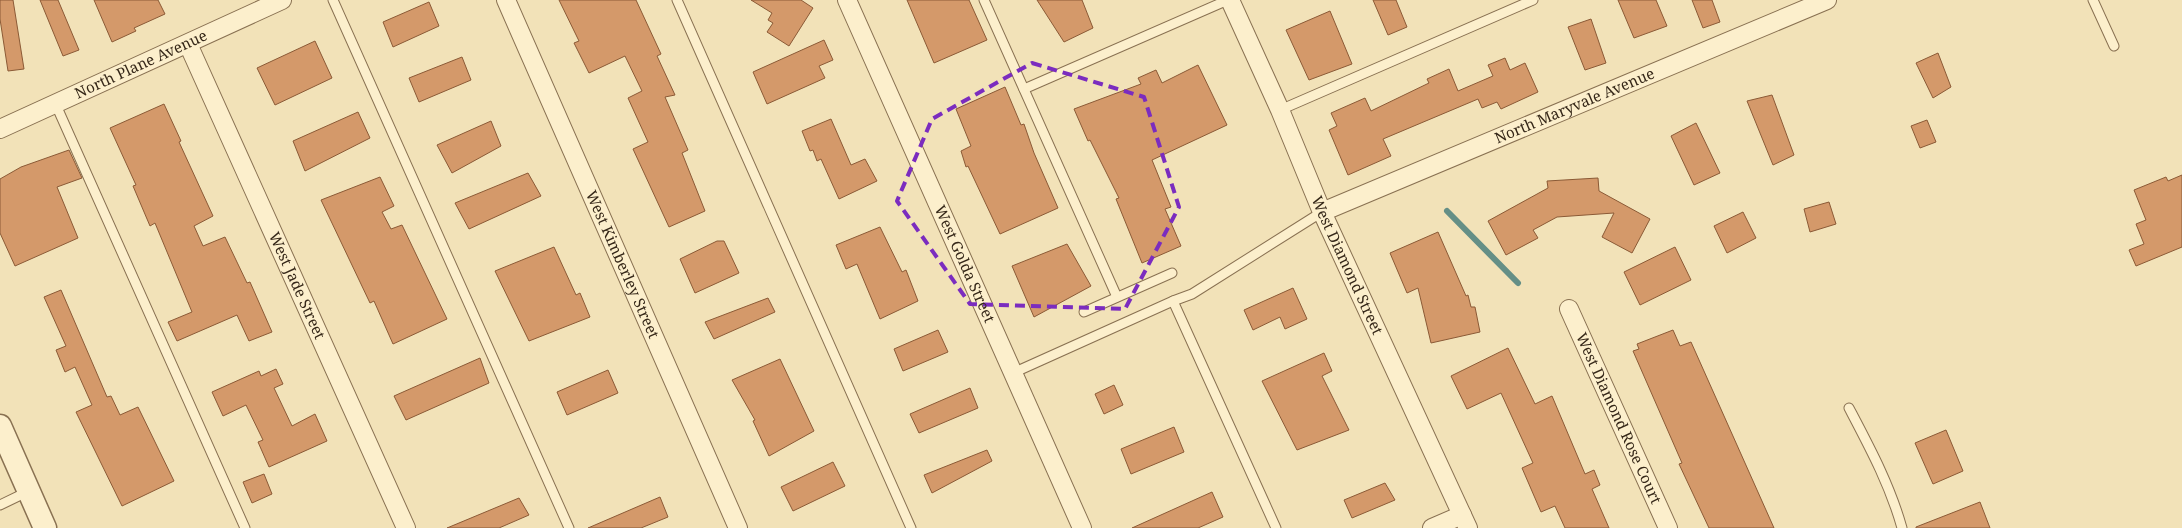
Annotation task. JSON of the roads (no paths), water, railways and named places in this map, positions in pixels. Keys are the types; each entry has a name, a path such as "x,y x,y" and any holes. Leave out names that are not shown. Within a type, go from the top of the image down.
{"street":[{"name":"North Plane Avenue","path":"0,129 282,0"},
{"name":"West Kimberley Street","path":"506,0 738,528"},
{"name":"West Golda Street","path":"847,0 1082,528"},
{"name":"West Diamond Street","path":"1229,0 1280,110 1322,212 1465,521"},
{"name":"North Maryvale Avenue","path":"1322,212 1827,0"},
{"name":"West Jade Street","path":"188,44 406,528"},
{"name":"West Diamond Rose Court","path":"1569,309 1668,528"},
{"path":"0,426 45,528"},
{"path":"1432,528 1465,521"}],"lane":[{"path":"333,0 569,528"},
{"path":"677,0 911,528"},
{"path":"984,0 1117,297"},
{"path":"1024,89 1229,0"},
{"path":"1280,110 1533,0"},
{"path":"2093,0 2114,46"},
{"path":"56,105 245,528"},
{"path":"1013,373 1192,294 1322,212"},
{"path":"1084,312 1172,273"},
{"path":"1173,301 1276,528"},
{"path":"1849,408 1893,497 1902,528"},
{"path":"0,505 30,491"}],"waterway":[{"path":"1447,211 1518,283"}]}
